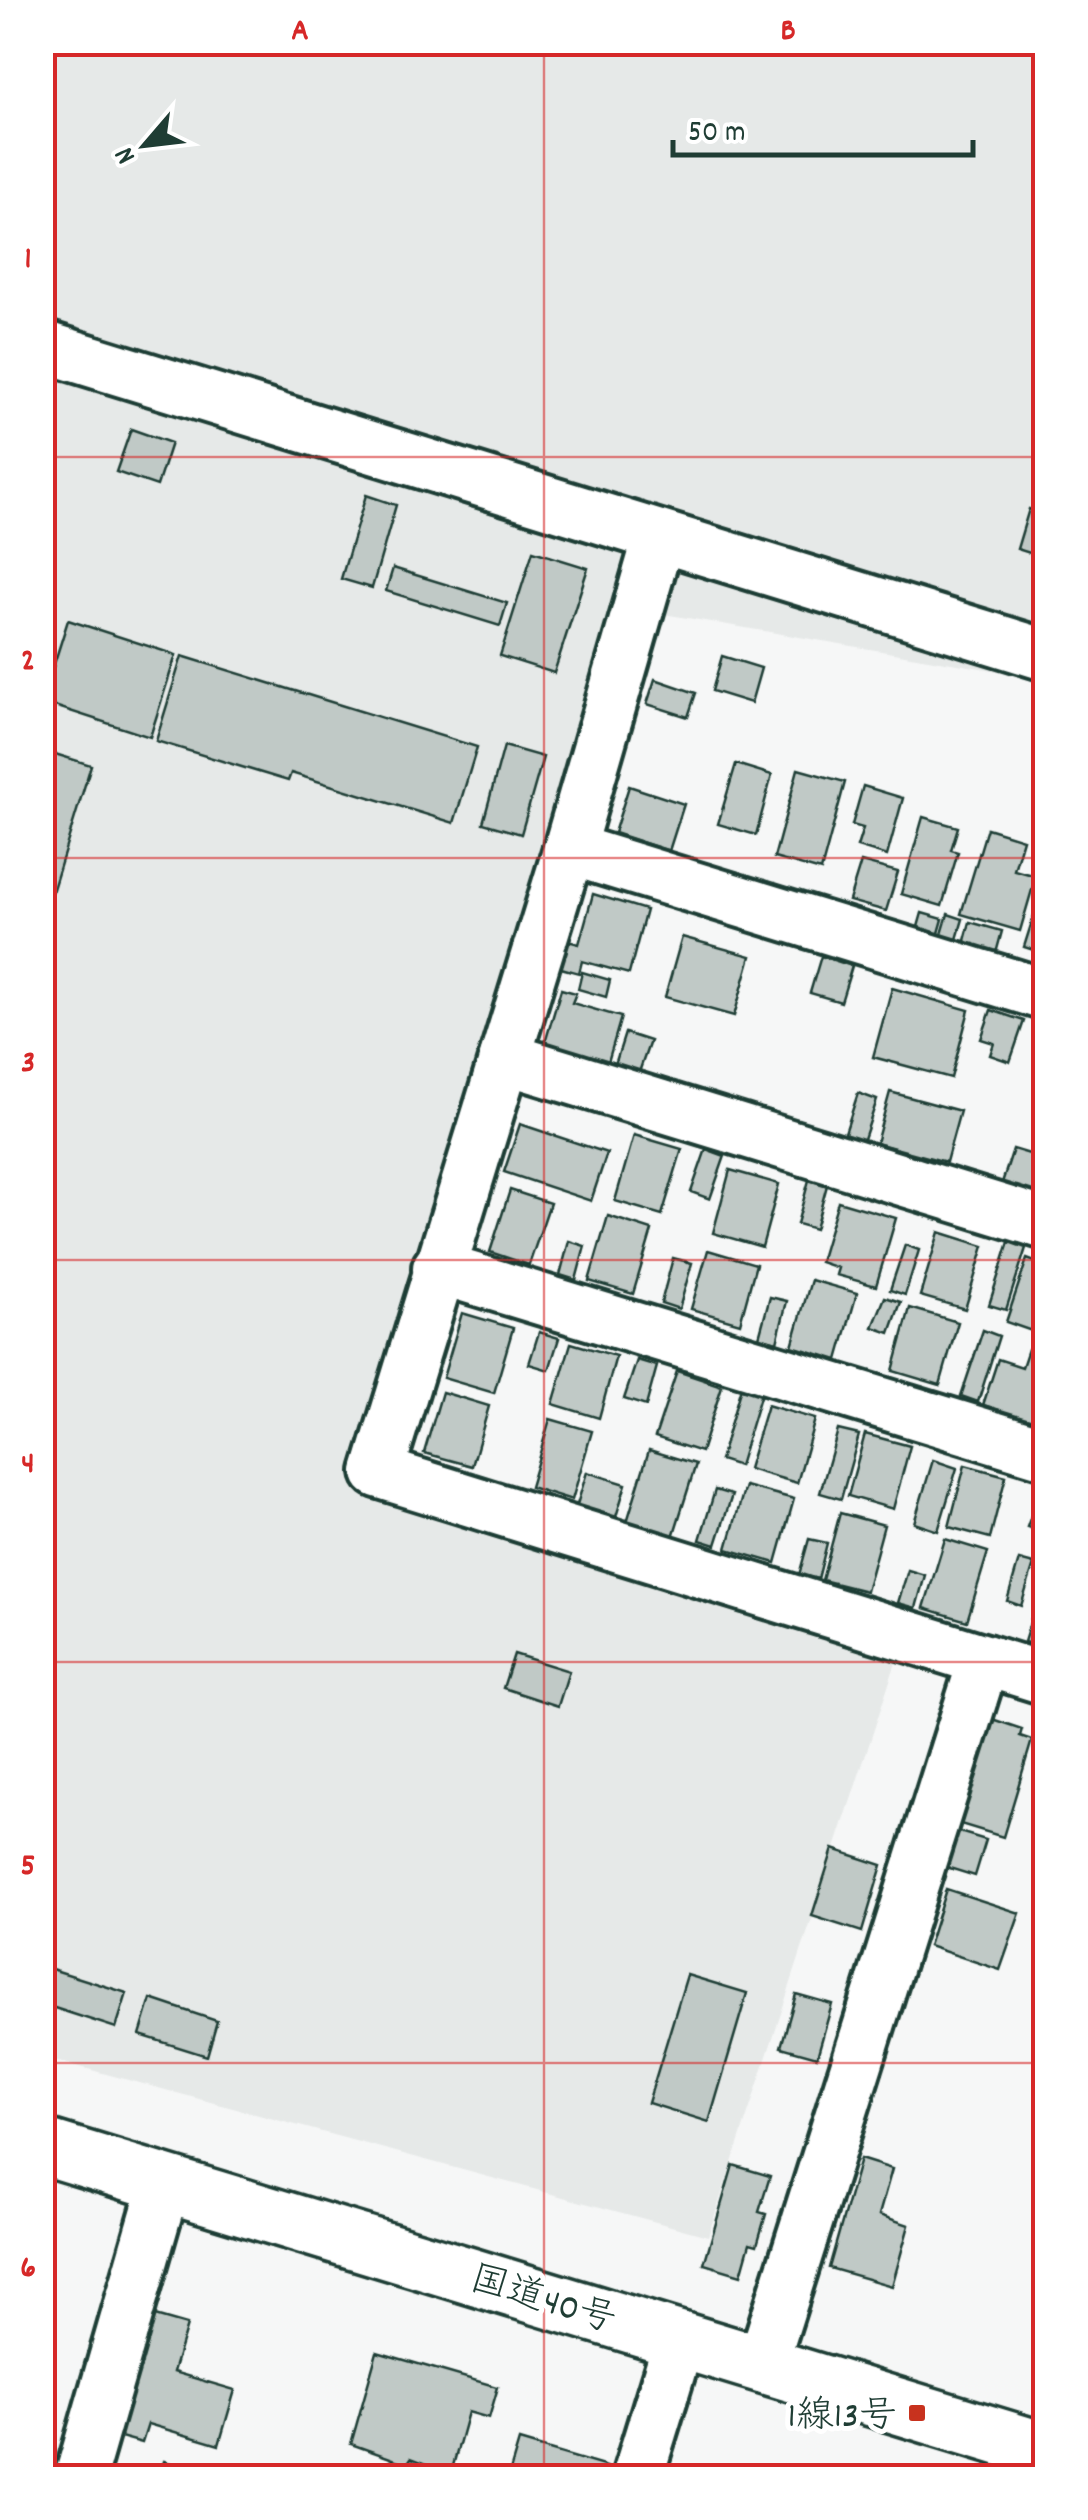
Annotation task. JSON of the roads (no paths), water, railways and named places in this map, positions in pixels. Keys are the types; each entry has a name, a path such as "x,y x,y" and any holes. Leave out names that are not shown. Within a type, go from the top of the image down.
{"highway":[{"name":"国道40号","path":"42,2146 1046,2451"}],"street":[{"path":"42,346 1046,655"},
{"path":"659,537 569,849 378,1472 1046,1679"},
{"path":"569,849 1046,995"},
{"path":"505,1058 1046,1224"},
{"path":"438,1268 1046,1454"},
{"path":"762,2365 984,1660"},
{"path":"80,2478 166,2183"},
{"path":"637,2478 680,2338"}],"place":[{"name":"1線13号","path":"917,2413"}]}
